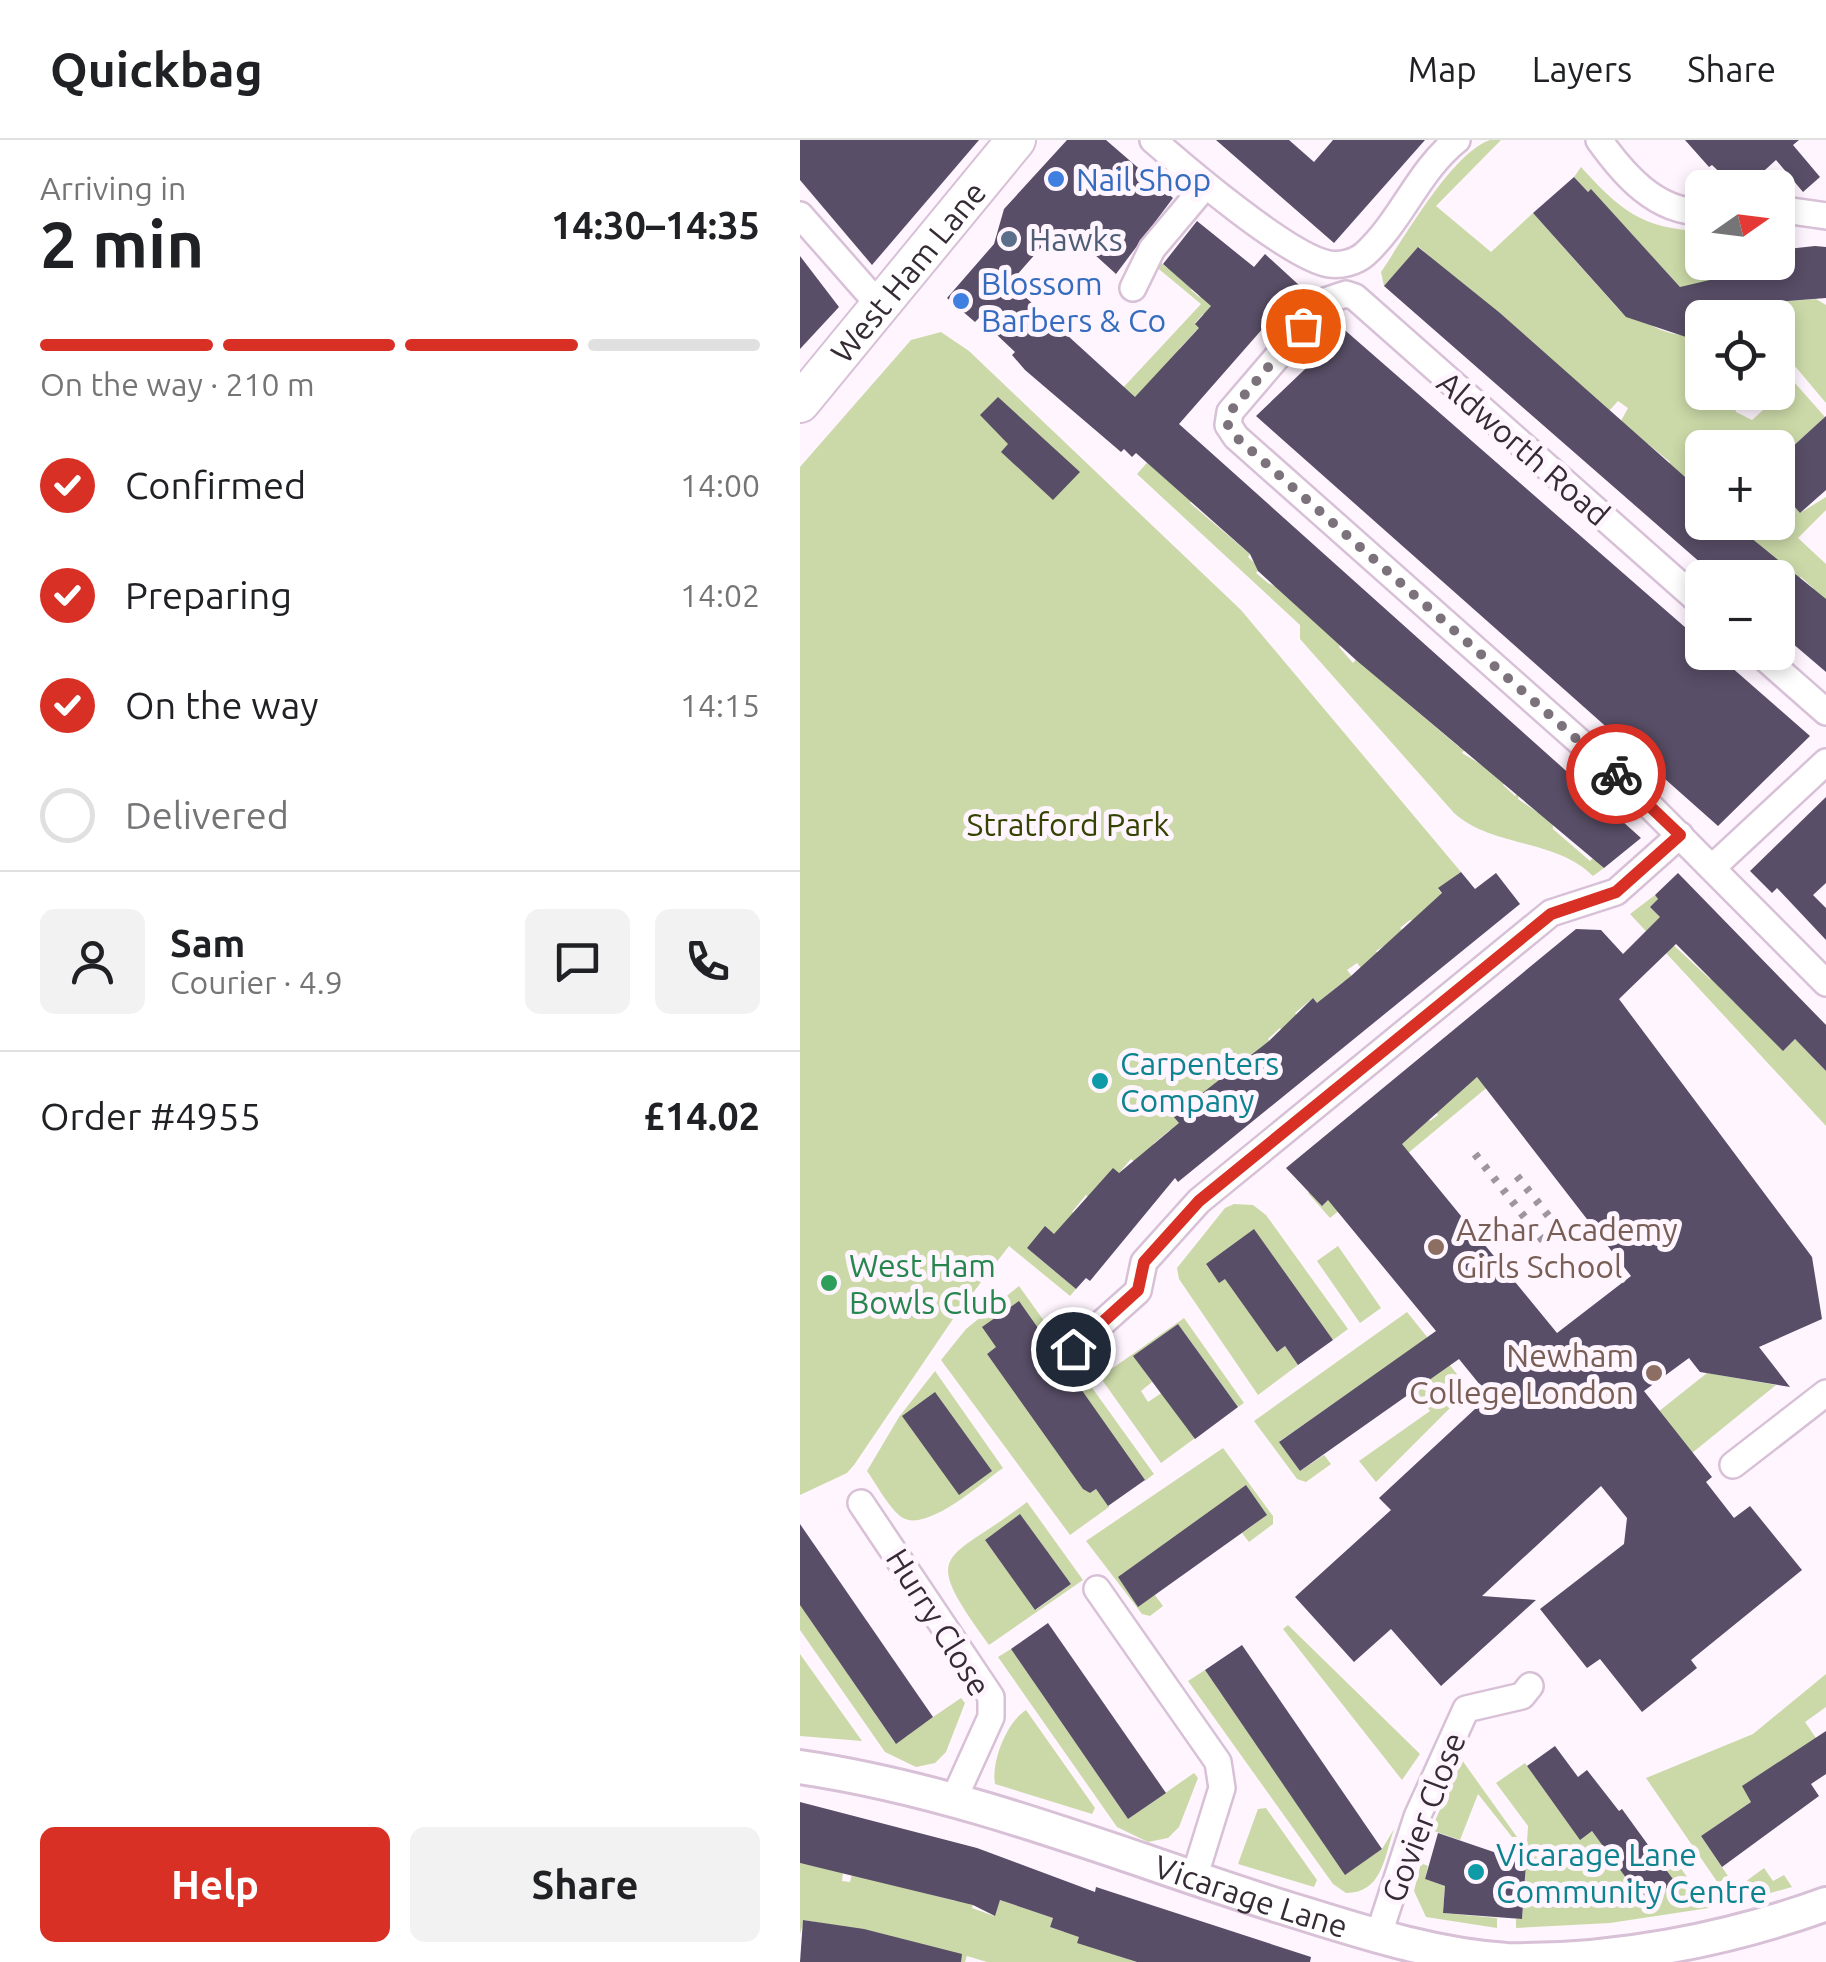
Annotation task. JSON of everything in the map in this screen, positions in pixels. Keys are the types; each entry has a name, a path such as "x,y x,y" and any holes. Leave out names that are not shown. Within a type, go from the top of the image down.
{"main road":[{"name":"West Ham Lane","path":"800,403 1016,140"},
{"name":"Vicarage Lane","path":"800,1767 855,1775 953,1801 1378,1936 1474,1957 1553,1960 1709,1950 1826,1904"}],"street":[{"path":"1152,140 1205,186 1313,258 1342,264 1365,254 1430,165 1457,140"},
{"path":"1599,140 1644,192 1685,209"},
{"path":"1133,288 1152,249 1205,186"},
{"path":"1795,211 1826,216"},
{"path":"800,215 881,307"},
{"name":"Aldworth Road","path":"1680,835 1249,449 1228,425 1237,401 1325,301 1346,294 1365,303 1494,423 1685,589"},
{"path":"1778,670 1826,712"},
{"path":"1713,867 1826,762"},
{"path":"1073,1349 1138,1290 1144,1262 1199,1201 1551,914 1616,892 1680,835 1826,983"},
{"path":"1734,1464 1826,1393"},
{"name":"Hurry Close","path":"861,1503 991,1697 991,1717 953,1801"},
{"path":"1097,1588 1218,1762 1222,1788 1194,1878"},
{"name":"Govier Close","path":"1378,1936 1418,1818 1466,1708 1522,1696 1530,1686"}],"green space":[{"path":"1490,140 1501,140 1436,206 1491,252 1533,213 1622,313 1629,308 1653,326 1685,334 1685,410 1735,410 1752,420 1763,410 1795,410 1795,383 1825,417 1795,444 1795,430 1685,430 1685,489 1653,483 1670,462 1648,444 1630,464 1617,428 1628,408 1618,401 1609,411 1500,313 1482,334 1424,265 1430,257 1419,247 1384,286 1381,272 1445,178 1475,148"},
{"path":"1581,167 1608,195 1634,214 1663,226 1685,229 1685,280 1718,280 1691,299 1591,190 1588,192 1574,177"},
{"path":"1176,259 1196,284 1191,290 1199,297 1217,278 1209,319 1203,314 1195,323 1210,338 1196,331 1180,348 1144,413 1120,391 1201,304 1154,265 1158,260 1167,268"},
{"path":"1816,299 1826,305 1826,403 1795,366 1795,301"},
{"name":"Stratford Park","path":"941,332 969,351 1241,610 1461,872 1438,889 1479,937 1410,920 1400,928 1405,933 1376,951 1389,968 1365,973 1357,963 1347,970 1363,991 1356,996 1343,982 1326,996 1329,1018 1313,998 1295,1013 1310,1034 1285,1034 1280,1028 1268,1039 1282,1057 1208,1120 1192,1101 1174,1116 1189,1135 1181,1142 1170,1130 1153,1144 1162,1157 1163,1186 1131,1159 1094,1202 1086,1195 1072,1212 1080,1218 1061,1240 1027,1248 1076,1289 1070,1296 1009,1246 955,1316 854,1465 847,1473 800,1495 800,467 911,340"},
{"path":"1153,456 1203,487 1190,503 1250,554 1248,557 1260,568 1256,573 1268,583 1358,626 1339,647 1353,663 1374,639 1386,685 1459,747 1475,729 1479,732 1462,753 1507,780 1503,785 1515,796 1520,790 1518,799 1537,812 1551,796 1553,829 1590,861 1606,844 1599,863 1604,868 1593,876 1561,855 1487,832 1454,813 1300,639 1300,625 1137,474"},
{"path":"1826,497 1826,510 1798,538 1826,564 1826,599 1808,619 1808,594 1813,588 1801,577 1795,580 1795,560 1773,560 1753,540 1795,540 1795,507 1800,513"},
{"path":"1655,895 1658,899 1650,907 1660,917 1668,940 1710,979 1724,966 1719,987 1735,1003 1748,991 1784,1050 1795,1039 1826,1071 1826,1126 1630,914"},
{"path":"1613,944 1633,964 1622,975 1330,1218 1308,1193 1311,1191 1323,1205 1415,1103 1430,1121 1438,1115 1431,1105"},
{"path":"1234,1204 1253,1205 1266,1215 1348,1329 1333,1340 1254,1230 1206,1265 1219,1282 1233,1273 1277,1352 1285,1346 1298,1365 1258,1395 1179,1279 1177,1268 1225,1208"},
{"path":"1338,1246 1381,1308 1360,1323 1317,1261"},
{"path":"1019,1286 1154,1474 1145,1481 1019,1302 996,1347 987,1354 1090,1493 1096,1489 1109,1507 1070,1535 941,1360 966,1329"},
{"path":"1407,1312 1469,1389 1376,1482 1359,1461 1430,1411 1416,1390 1428,1381 1409,1351 1280,1441 1300,1471 1324,1455 1331,1464 1306,1482 1297,1479 1254,1421"},
{"path":"1184,1318 1244,1403 1238,1407 1178,1324 1134,1356 1152,1382 1141,1391 1148,1402 1169,1388 1202,1433 1161,1463 1100,1377"},
{"path":"935,1371 1003,1468 938,1513 910,1520 900,1516 886,1501 867,1471 899,1417"},
{"path":"1707,1373 1776,1385 1692,1453 1658,1412"},
{"path":"1223,1448 1273,1516 1273,1524 1249,1542 1242,1533 1267,1515 1119,1577 1138,1606 1155,1595 1163,1606 1150,1616 1142,1614 1086,1541"},
{"path":"1027,1502 1083,1580 989,1645 953,1590 948,1573 951,1560 960,1549","holes":["1020,1515 1071,1584 1036,1610 985,1540"]},
{"path":"800,1604 895,1743 961,1698 965,1703 946,1752 935,1763 916,1767 885,1752 800,1630"},
{"path":"1288,1625 1420,1754 1402,1780 1283,1629"},
{"path":"1011,1649 1128,1819 1194,1773 1198,1778 1179,1827 1168,1838 1148,1842 1117,1827 998,1657"},
{"path":"800,1654 862,1741 800,1736"},
{"path":"1205,1670 1345,1874 1382,1849 1394,1829 1380,1872 1367,1887 1346,1893 1333,1884 1188,1681"},
{"path":"1826,1674 1826,1707 1805,1722 1816,1738 1751,1802 1701,1836 1728,1876 1718,1883 1646,1778 1753,1734"},
{"path":"1026,1710 1095,1808 1092,1814 995,1784 995,1764 1002,1743"},
{"path":"1462,1760 1517,1837 1512,1837 1478,1794 1460,1840 1431,1830"},
{"path":"1525,1763 1580,1839 1592,1831 1645,1903 1658,1860 1670,1853 1709,1908 1610,1923 1516,1928 1516,1919 1522,1919 1528,1826 1496,1783"},
{"path":"1266,1808 1317,1880 1314,1887 1238,1864 1258,1809"},
{"path":"800,1863 843,1872 842,1881 850,1882 852,1874 955,1901 984,1873 972,1908 994,1916 1000,1900 1053,1918 1050,1927 1064,1932 1076,1898 1119,1956 1136,1962 987,1962 967,1956 965,1962 951,1962 872,1932 804,1920 800,1934"},
{"path":"1421,1863 1428,1866 1425,1879 1445,1886 1443,1913 1497,1918 1497,1928 1426,1917 1414,1891"},
{"path":"1764,1868 1773,1881 1784,1875 1792,1887 1731,1904 1726,1896"}],"building":[{"path":"800,140 979,140 872,265 800,180"},
{"path":"1067,140 1106,140 1173,198 1116,274 1072,234 1061,246 1051,236 1010,283 1135,397 1199,328 1195,324 1211,306 1163,264 1197,221 1254,267 1265,254 1300,286 1179,424 1641,838 1604,868 1356,660 1258,571 1250,554 1136,453 1132,457 1124,449 1121,452 1025,370 1012,355 1015,352 979,318 975,322 947,298 994,244 1004,209"},
{"path":"1216,140 1289,140 1314,162 1333,140 1425,140 1334,243"},
{"path":"1685,140 1799,140 1793,145 1820,177 1803,192 1795,183 1795,170 1784,170 1776,160 1765,170 1709,167"},
{"path":"1574,177 1588,192 1591,189 1680,287 1710,280 1795,280 1795,248 1826,247 1826,298 1685,300 1685,337 1626,317 1533,213"},
{"path":"1418,247 1500,313 1685,477 1685,540 1754,540 1778,560 1697,560 1384,286"},
{"path":"800,256 839,307 800,349"},
{"path":"1339,325 1685,627 1685,670 1735,670 1810,736 1718,826 1256,416 1324,351 1319,347"},
{"path":"998,397 1080,472 1053,500 1001,452 1008,444 980,415"},
{"path":"1826,416 1826,490 1800,513 1795,507 1795,444"},
{"path":"1795,574 1826,599 1826,672 1795,646"},
{"path":"1826,797 1826,883 1813,895 1826,908 1826,940 1777,888 1772,893 1750,871"},
{"path":"1461,872 1475,889 1496,873 1520,904 1178,1182 1175,1178 1090,1281 1086,1278 1076,1289 1027,1248 1045,1226 1054,1234 1113,1168 1119,1173 1179,1123 1173,1116 1269,1041 1313,998 1317,1003 1351,976 1442,893 1438,888"},
{"name":"Newham College London","path":"1678,873 1826,1025 1826,1071 1795,1039 1783,1051 1676,944 1619,999 1812,1257 1822,1319 1759,1347 1790,1387 1700,1372 1689,1358 1644,1391 1712,1477 1706,1482 1734,1518 1750,1506 1802,1570 1691,1660 1697,1668 1642,1712 1600,1659 1587,1668 1540,1609 1624,1544 1627,1518 1601,1486 1482,1596 1536,1600 1441,1686 1391,1629 1354,1662 1295,1597 1391,1510 1379,1498 1489,1396 1459,1359 1300,1471 1279,1442 1436,1331 1328,1200 1322,1206 1286,1168 1576,929 1601,930 1623,954 1660,917 1650,907 1658,899 1655,895","holes":["1477,1077 1631,1276 1557,1333 1402,1144"]},
{"path":"1254,1229 1333,1340 1298,1365 1285,1346 1277,1352 1225,1279 1219,1283 1206,1264"},
{"path":"1019,1301 1145,1480 1108,1506 1096,1489 1090,1493 1083,1489 987,1354 996,1347 982,1327"},
{"path":"1178,1324 1238,1407 1195,1439 1133,1356"},
{"path":"935,1392 992,1471 959,1495 902,1416"},
{"path":"1246,1485 1267,1515 1138,1607 1118,1577"},
{"path":"1020,1514 1071,1584 1035,1610 985,1540"},
{"path":"800,1524 933,1717 896,1744 800,1605"},
{"path":"1048,1623 1166,1793 1128,1819 1011,1649"},
{"path":"1242,1645 1382,1849 1345,1875 1205,1670"},
{"path":"1826,1731 1826,1774 1811,1784 1819,1796 1722,1867 1701,1836 1751,1802 1742,1786"},
{"path":"1555,1746 1578,1777 1587,1770 1619,1811 1622,1809 1675,1882 1645,1904 1592,1831 1580,1840 1527,1766"},
{"path":"800,1802 977,1848 1095,1892 1096,1887 1311,1957 1310,1962 1137,1962 1077,1943 1079,1937 1050,1927 1053,1918 1000,1900 995,1916 973,1905 800,1863"},
{"name":"Vicarage Lane Community Centre","path":"1438,1833 1526,1863 1522,1919 1443,1913 1445,1886 1425,1879"},
{"path":"803,1920 864,1929 962,1954 961,1962 800,1962"}],"railway":[{"path":"1475,1154 1548,1247"},
{"path":"1517,1176 1532,1195"},
{"path":"1536,1200 1567,1240"}],"way so far":[{"path":"1303,326 1230,412 1228,425 1236,437 1616,774"}],"place":[{"name":"Nail Shop","path":"1056,179"},
{"name":"Hawks","path":"1009,239"},
{"name":"Blossom Barbers & Co","path":"961,301"},
{"name":"Carpenters Company","path":"1100,1081"},
{"name":"Azhar Academy Girls School","path":"1436,1247"},
{"name":"West Ham Bowls Club","path":"829,1283"},
{"name":"Newham College London","path":"1654,1373"},
{"name":"Vicarage Lane Community Centre","path":"1476,1872"}],"route":[{"path":"1073,1349 1138,1290 1144,1262 1199,1201 1551,914 1616,892 1680,835 1616,774"}]}
